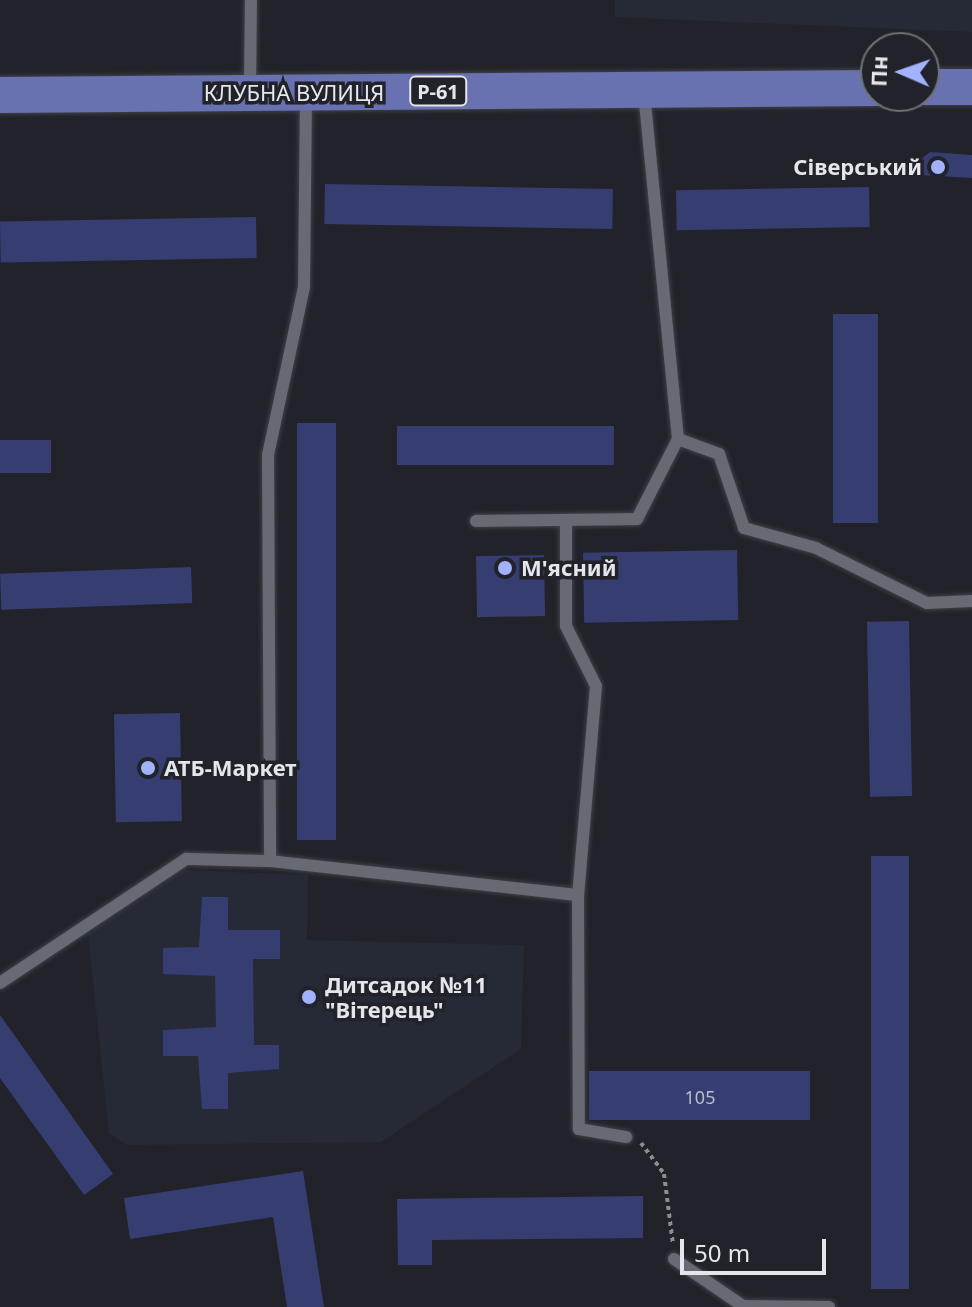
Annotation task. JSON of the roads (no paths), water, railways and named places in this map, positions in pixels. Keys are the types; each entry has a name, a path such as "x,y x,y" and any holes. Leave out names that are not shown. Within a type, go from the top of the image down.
{"main road":[{"path":"940,87 972,87"},
{"name":"КЛУБНА ВУЛИЦЯ","path":"0,95 860,88"}],"lane":[{"path":"250,93 251,0"},
{"path":"476,521 637,519 678,439 644,90"},
{"path":"270,861 268,455 304,287 306,92"},
{"path":"678,439 719,454 744,528 816,548 927,603 972,601"},
{"path":"566,522 566,626 596,686 578,895 579,1129 626,1137"},
{"path":"0,983 186,859 270,861 578,895"},
{"path":"674,1259 743,1306 829,1307"}],"place":[{"name":"Сіверський","path":"938,167"},
{"name":"М'ясний","path":"505,568"},
{"name":"АТБ-Маркет","path":"148,768"},
{"name":"Дитсадок №11 \"Вітерець\"","path":"309,997"}]}
